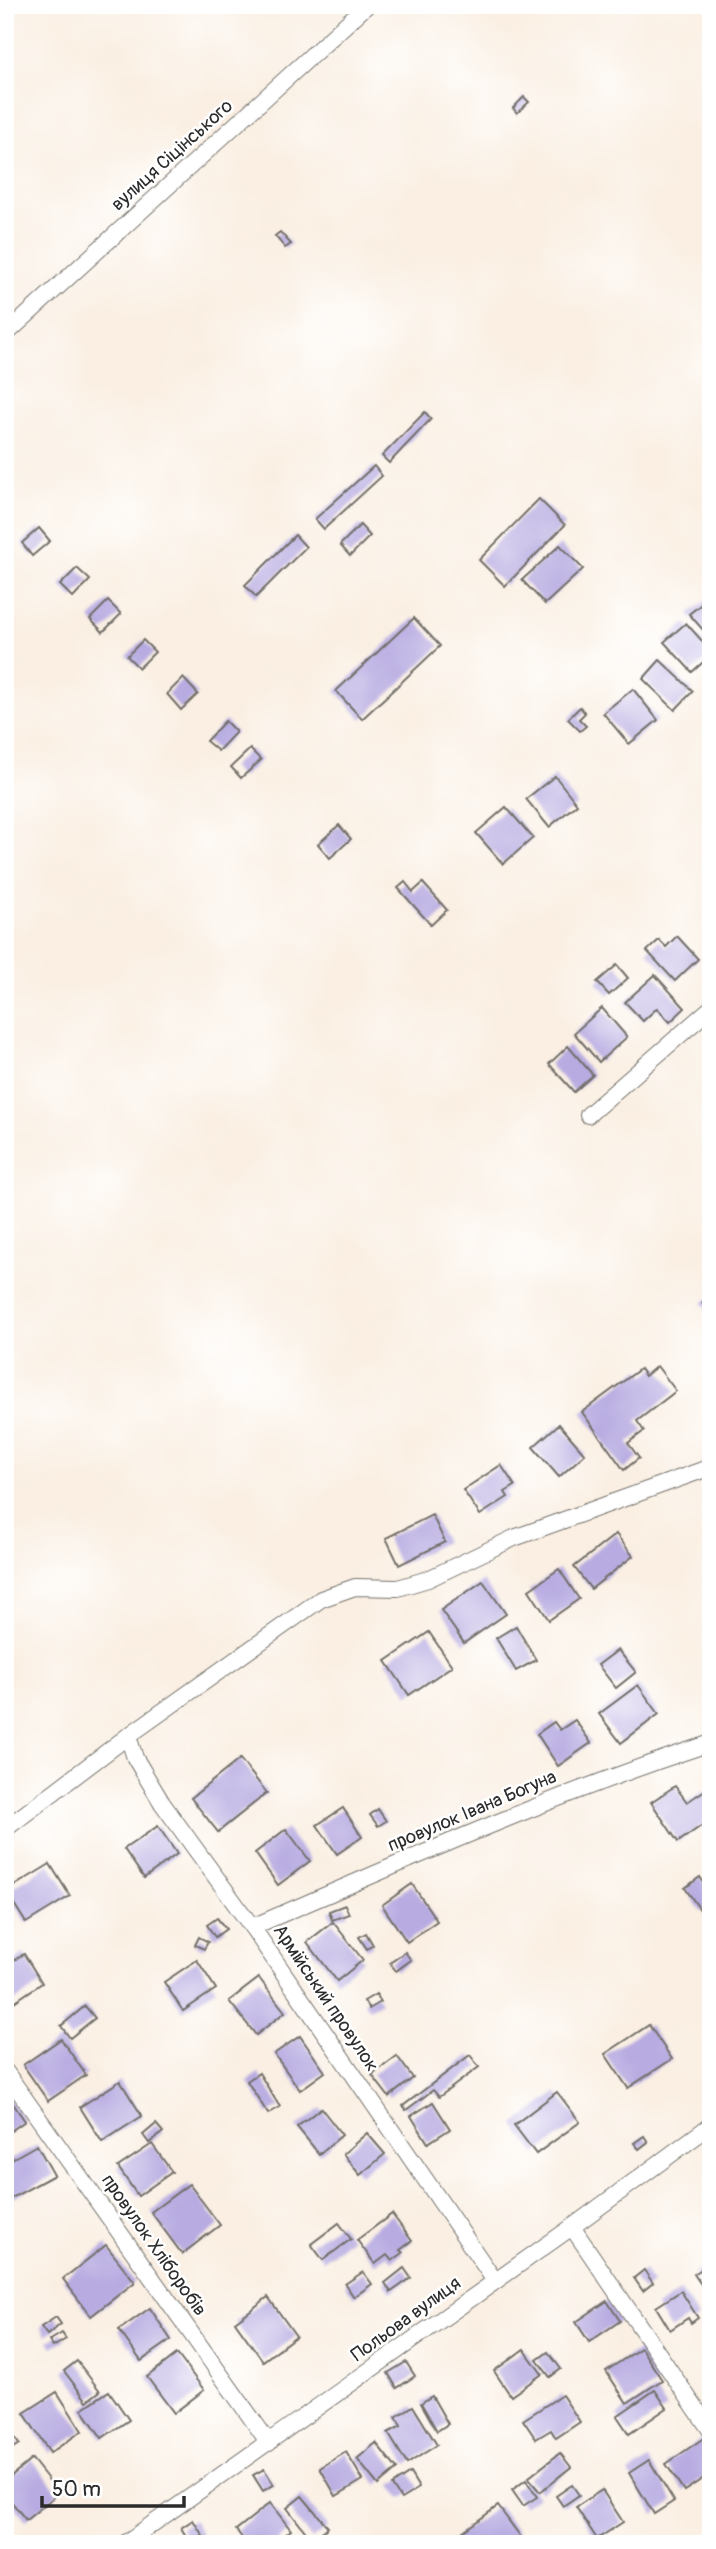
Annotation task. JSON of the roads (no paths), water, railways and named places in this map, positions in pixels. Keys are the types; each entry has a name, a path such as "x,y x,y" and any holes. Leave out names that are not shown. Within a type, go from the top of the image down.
{"street":[{"name":"вулиця Сіцінського","path":"5,335 367,5"},
{"path":"588,1115 711,1008"},
{"path":"5,1829 128,1736 321,1599 355,1587 398,1588 428,1579 514,1538 711,1467"},
{"name":"Армійський провулок","path":"128,1736 146,1779 252,1927 495,2281"},
{"name":"провулок Івана Богуна","path":"252,1927 577,1790 632,1768 711,1742"},
{"name":"провулок Хліборобів","path":"5,2071 269,2443"},
{"name":"Польова вулиця","path":"124,2544 572,2227 711,2125"},
{"path":"572,2227 711,2431"}]}
